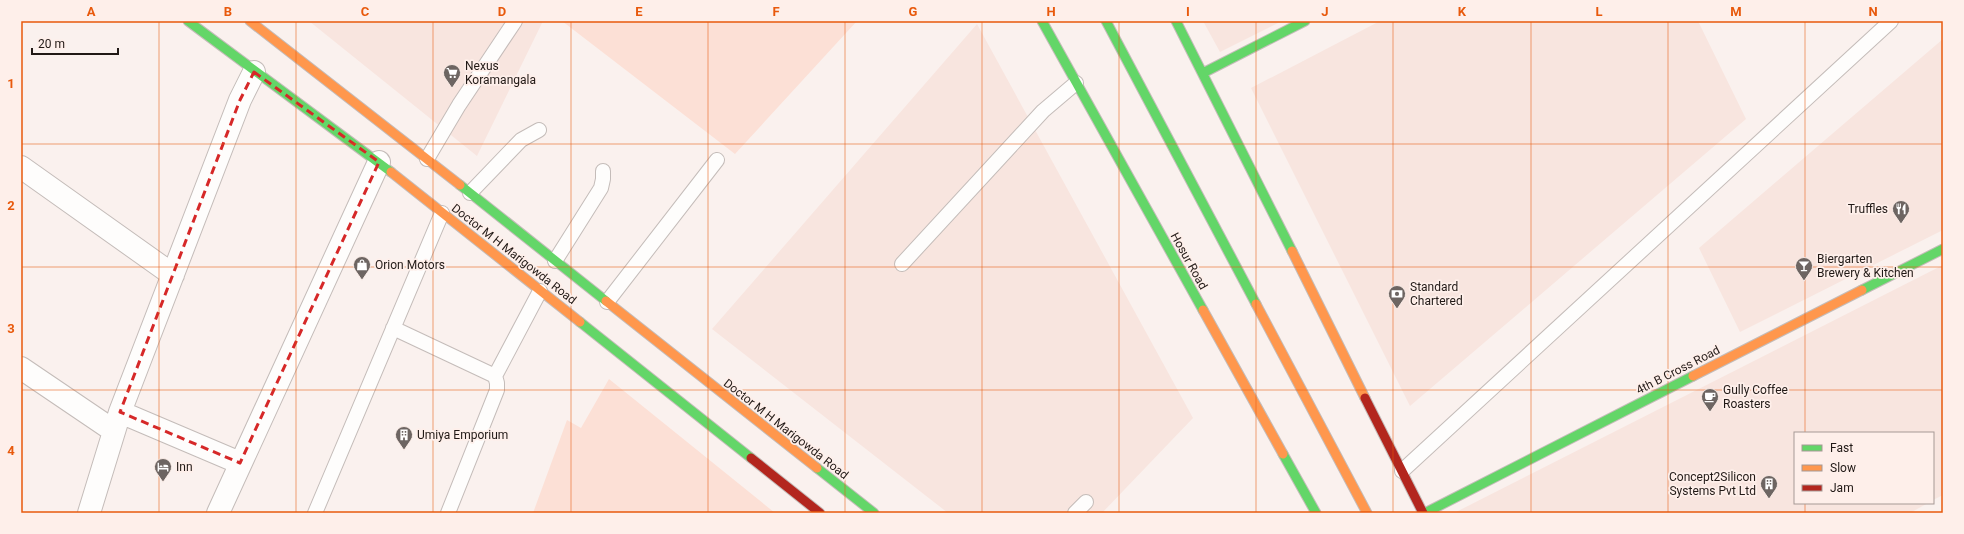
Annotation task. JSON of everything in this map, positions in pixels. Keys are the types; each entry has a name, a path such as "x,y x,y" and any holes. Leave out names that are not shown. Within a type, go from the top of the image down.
{"main road":[{"name":"Doctor M H Marigowda Road","path":"188,21 254,72 379,162 820,513"},
{"name":"Doctor M H Marigowda Road","path":"250,21 427,159 874,513"},
{"name":"Hosur Road","path":"1042,21 1316,513"},
{"path":"1106,21 1367,513"},
{"path":"1176,21 1424,513"},
{"path":"1203,73 1305,21"},
{"name":"4th B Cross Road","path":"1424,513 1943,249"}],"street":[{"path":"89,513 117,422 240,100 254,72"},
{"path":"218,513 379,162"},
{"path":"21,167 173,275"},
{"path":"21,368 117,422 240,463"}],"lane":[{"path":"427,159 459,105 515,21"},
{"path":"1402,471 1891,21"},
{"path":"902,264 1043,111 1076,83"},
{"path":"470,193 521,140 538,130"},
{"path":"607,302 717,160"},
{"path":"555,261 600,188 603,179 603,171"},
{"path":"315,513 442,213"},
{"path":"495,376 540,291"},
{"path":"393,328 495,376 498,383 497,390 448,513"},
{"path":"1075,513 1086,502"}],"highlighted area":[{"path":"254,72 379,162 240,463 120,412 240,100"}],"shaded area":[{"name":"Nexus Koramangala","path":"309,21 543,21 477,156"},
{"path":"562,21 857,21 735,154"},
{"path":"1203,21 1282,21 1220,52"},
{"path":"1380,21 1698,21 1746,119 1410,406 1251,88"},
{"path":"977,24 1193,418 1102,513 948,513 712,329"},
{"path":"1943,39 1943,230 1740,332 1699,248"},
{"path":"1943,265 1943,495 1934,500 1934,432 1794,432 1794,504 1926,504 1910,513 1456,512"},
{"path":"609,379 775,513 533,513 567,420 581,428"}],"traffic: fast":[{"path":"188,21 391,172"},
{"path":"1042,21 1203,310"},
{"path":"1106,21 1256,304"},
{"path":"1176,21 1292,251"},
{"path":"1203,73 1305,21"},
{"path":"460,185 606,301"},
{"path":"1862,290 1943,249"},
{"path":"580,322 751,458"},
{"path":"1425,513 1693,376"},
{"path":"1283,454 1316,513"},
{"path":"817,468 874,513"}],"traffic: slow":[{"path":"250,21 460,185"},
{"path":"391,172 580,322"},
{"path":"1292,251 1365,398"},
{"path":"1693,376 1862,290"},
{"path":"606,301 817,468"},
{"path":"1256,304 1367,513"},
{"path":"1203,310 1283,454"}],"traffic: jam":[{"path":"1365,398 1423,513"},
{"path":"751,458 820,513"}],"place":[{"name":"Nexus Koramangala","path":"452,88"},
{"name":"Truffles","path":"1901,224"},
{"name":"Orion Motors","path":"362,280"},
{"name":"Biergarten Brewery & Kitchen","path":"1804,281"},
{"name":"Standard Chartered","path":"1397,309"},
{"name":"Gully Coffee Roasters","path":"1710,412"},
{"name":"Umiya Emporium","path":"404,450"},
{"name":"Inn","path":"163,482"},
{"name":"Concept2Silicon Systems Pvt Ltd","path":"1769,499"}]}
